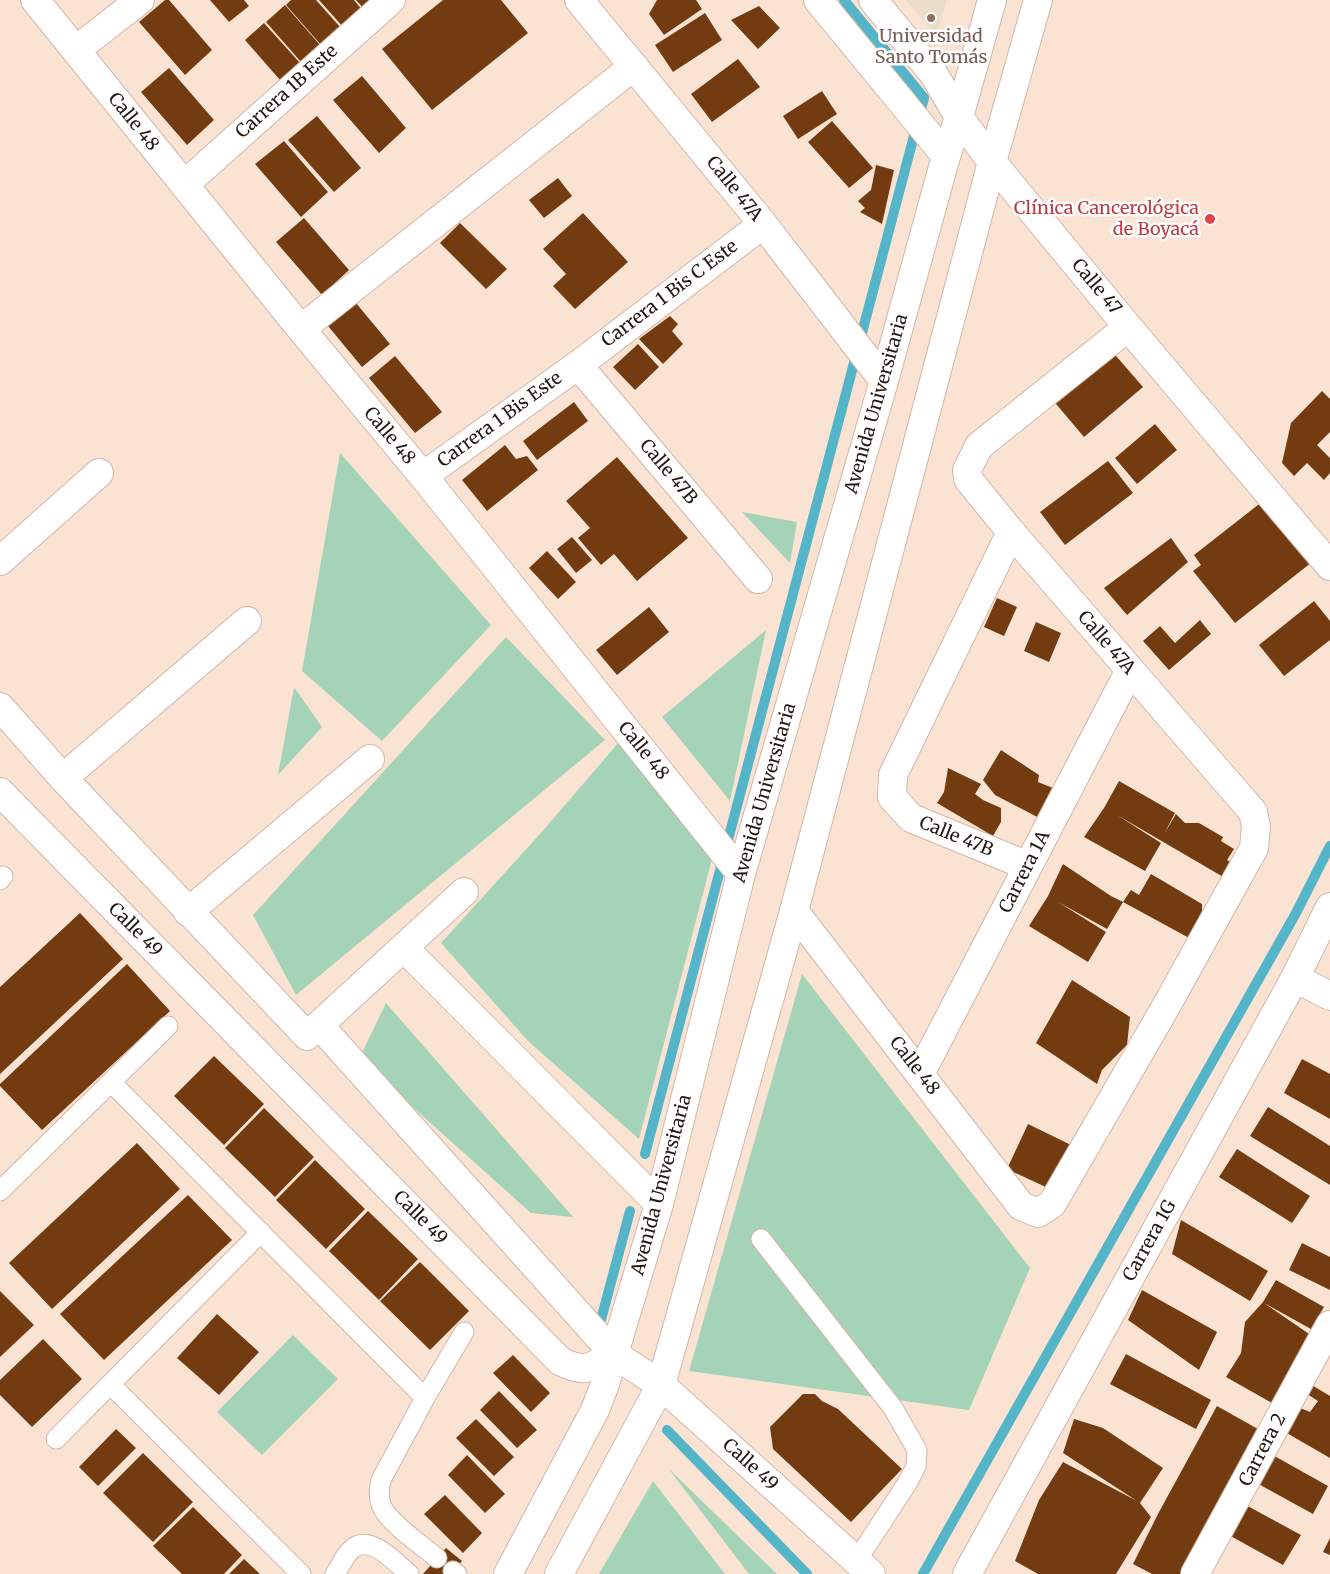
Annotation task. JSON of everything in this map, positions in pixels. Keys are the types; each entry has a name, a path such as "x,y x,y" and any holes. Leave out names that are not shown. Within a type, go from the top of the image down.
{"street":[{"name":"Calle 48","path":"35,0 301,329 423,476 741,874"},
{"path":"76,50 140,0"},
{"name":"Carrera 1B Este","path":"184,185 390,0"},
{"name":"Calle 47A","path":"579,0 763,224 884,381"},
{"path":"818,0 946,156"},
{"name":"Calle 47","path":"873,0 933,73 959,117 992,162 1128,327 1330,566"},
{"name":"Avenida Universitaria","path":"508,1574 595,1410 604,1387 658,1204 741,874 992,0"},
{"path":"559,1574 661,1385 794,911 992,162 1038,0"},
{"path":"301,329 634,66"},
{"name":"Carrera 1 Bis C Este","path":"578,365 763,224"},
{"name":"Calle 47A","path":"1038,1213 1052,1204 1254,848 1256,827 1253,812 1011,532 968,479 967,470 980,446 1128,327"},
{"name":"Carrera 1 Bis Este","path":"423,476 578,365"},
{"name":"Calle 47B","path":"578,365 758,579"},
{"path":"0,561 99,473"},
{"name":"Calle 47B","path":"1011,532 893,775 892,797 911,818 1028,866"},
{"path":"63,778 247,621"},
{"name":"Carrera 1A","path":"920,1074 1130,670"},
{"path":"0,707 63,778 188,912 307,1036 464,892"},
{"path":"188,912 370,759"},
{"name":"Calle 49","path":"0,792 560,1361 575,1368 590,1368 614,1354 661,1385 864,1567"},
{"name":"Carrera 1G","path":"966,1574 1294,978 1330,907"},
{"name":"Calle 48","path":"794,911 1021,1206 1038,1213"},
{"path":"404,948 658,1204"},
{"path":"1294,978 1330,996"},
{"path":"320,1026 614,1354"},
{"name":"Carrera 2","path":"1195,1574 1330,1326"}],"lane":[{"path":"0,1191 168,1026"},
{"path":"111,1082 425,1398"},
{"path":"56,1439 261,1232"},
{"path":"761,1239 893,1408 917,1450 916,1466 864,1567"},
{"path":"437,1558 387,1516 381,1506 379,1494 381,1480 425,1398 464,1332"},
{"path":"110,1384 301,1574"},
{"path":"335,1574 350,1550 356,1546 369,1544 380,1549 409,1574"}],"shaded area":[{"name":"Universidad Santo Tomás","path":"906,0 947,0 936,36"}],"green space":[{"path":"340,453 491,625 382,741 302,671"},
{"path":"742,512 797,522 790,563"},
{"path":"766,630 730,801 662,717"},
{"path":"506,637 605,740 296,995 253,915"},
{"path":"294,687 322,727 278,775"},
{"path":"620,741 713,855 639,1139 529,1042 441,943 540,834"},
{"path":"802,974 1030,1268 969,1410 689,1371"},
{"path":"386,1003 573,1217 531,1213 359,1059"},
{"path":"293,1335 338,1379 262,1455 217,1412"},
{"path":"668,1468 777,1574 749,1574"},
{"path":"653,1481 725,1574 599,1574"}],"building":[{"path":"165,0 169,0 212,50 185,75 139,22"},
{"path":"210,0 244,0 249,6 229,22"},
{"path":"291,0 316,0 341,28 321,45 286,5"},
{"path":"319,0 354,0 363,11 344,28"},
{"path":"356,0 374,0 364,9"},
{"path":"443,0 501,0 528,33 432,110 382,49"},
{"path":"657,0 696,0 702,9 664,35 649,14"},
{"path":"285,5 320,45 301,62 266,22"},
{"path":"759,6 780,28 758,49 731,20"},
{"path":"705,13 722,40 673,72 655,45"},
{"path":"264,23 300,63 280,80 245,40"},
{"path":"738,59 760,87 712,122 691,94"},
{"path":"169,68 214,120 187,145 141,92"},
{"path":"362,76 406,128 379,153 333,100"},
{"path":"822,91 837,114 798,139 783,116"},
{"path":"317,116 361,168 334,192 288,140"},
{"path":"832,121 873,168 849,188 808,142"},
{"path":"284,141 328,192 301,217 255,164"},
{"path":"876,165 894,170 882,224 860,212 865,208 858,201 871,190"},
{"path":"558,178 572,196 544,218 529,200"},
{"path":"583,213 628,262 575,309 553,286 566,274 543,249"},
{"path":"304,218 349,270 322,295 276,242"},
{"path":"460,223 507,269 486,289 440,243"},
{"path":"356,303 390,344 362,367 328,326"},
{"path":"670,316 678,324 672,331 683,344 663,364 639,339"},
{"path":"638,344 659,367 635,390 613,367"},
{"path":"1110,349 1143,387 1084,437 1051,398"},
{"path":"395,356 442,412 415,433 369,378"},
{"path":"1322,391 1330,399 1330,432 1317,445 1330,458 1330,473 1324,480 1307,463 1294,476 1282,463 1291,423"},
{"path":"574,402 588,421 537,460 523,441"},
{"path":"1155,424 1177,450 1137,484 1115,458"},
{"path":"505,445 516,459 527,456 538,470 487,511 462,480"},
{"path":"617,457 688,538 637,581 614,554 601,565 578,538 590,528 566,501"},
{"path":"1108,461 1133,493 1065,545 1040,512"},
{"path":"1263,501 1312,562 1235,623 1193,571 1201,565 1194,555"},
{"path":"572,537 592,560 576,573 557,549"},
{"path":"1171,538 1188,562 1127,615 1104,588"},
{"path":"547,551 576,582 558,599 529,568"},
{"path":"997,598 1017,607 1004,636 984,627"},
{"path":"1314,601 1330,621 1330,640 1284,676 1259,645"},
{"path":"649,607 669,632 617,675 596,650"},
{"path":"1200,620 1211,634 1169,670 1143,641 1160,626 1175,643"},
{"path":"1036,622 1061,633 1049,662 1024,651"},
{"path":"1001,750 1039,775 1038,782 1058,790 1045,821 995,795 983,780"},
{"path":"948,768 981,784 975,794 1001,808 1001,822 993,836 937,803 944,792"},
{"path":"1119,781 1175,813 1164,834 1176,814 1185,823 1199,823 1223,837 1221,841 1234,849 1227,860 1233,864 1225,878 1117,815 1161,843 1145,871 1084,837 1104,808"},
{"path":"1063,864 1123,902 1107,929 1058,902 1106,932 1088,962 1029,926 1048,896"},
{"path":"1151,874 1202,904 1202,918 1191,939 1123,902 1131,890 1139,895"},
{"path":"80,913 123,959 0,1074 0,987"},
{"path":"127,964 170,1011 42,1130 0,1084"},
{"path":"1072,980 1130,1017 1127,1045 1102,1070 1097,1084 1036,1043"},
{"path":"214,1056 264,1104 224,1145 174,1096"},
{"path":"1302,1059 1330,1074 1330,1119 1284,1093"},
{"path":"1268,1107 1330,1146 1330,1185 1250,1136"},
{"path":"264,1108 314,1157 275,1197 225,1148"},
{"path":"1028,1124 1071,1145 1050,1189 1007,1169"},
{"path":"137,1143 180,1189 52,1309 9,1263"},
{"path":"1237,1149 1310,1196 1292,1223 1219,1177"},
{"path":"315,1160 365,1209 326,1249 276,1200"},
{"path":"188,1195 232,1240 104,1360 60,1314"},
{"path":"368,1211 418,1259 379,1300 329,1251"},
{"path":"1181,1220 1268,1271 1250,1301 1172,1254"},
{"path":"1302,1243 1330,1257 1330,1290 1289,1270"},
{"path":"420,1262 469,1311 430,1350 380,1301"},
{"path":"1276,1280 1324,1307 1311,1329 1264,1303 1315,1338 1279,1407 1226,1377 1241,1353 1245,1322 1263,1302"},
{"path":"1142,1290 1217,1332 1199,1370 1128,1320"},
{"path":"0,1291 34,1325 0,1357"},
{"path":"217,1314 259,1352 219,1395 177,1358"},
{"path":"43,1339 82,1379 32,1427 0,1395 0,1380"},
{"path":"1126,1354 1211,1400 1196,1429 1110,1384"},
{"path":"513,1355 550,1393 531,1412 493,1373"},
{"path":"1310,1384 1330,1396 1330,1458 1285,1432 1300,1408 1310,1412 1318,1401 1304,1392"},
{"path":"499,1391 537,1430 517,1448 480,1410"},
{"path":"803,1394 815,1394 822,1401 838,1409 902,1469 851,1522 773,1449 770,1427"},
{"path":"1217,1406 1265,1433 1185,1574 1152,1574 1133,1564"},
{"path":"476,1419 514,1457 494,1476 456,1438"},
{"path":"1074,1419 1103,1428 1163,1468 1140,1503 1151,1517 1116,1574 1038,1574 1015,1561 1039,1500 1063,1462 1137,1501 1063,1453"},
{"path":"116,1429 136,1448 98,1486 79,1467"},
{"path":"143,1453 193,1502 153,1542 103,1493"},
{"path":"1269,1453 1328,1486 1313,1514 1253,1481"},
{"path":"467,1455 505,1494 485,1513 448,1475"},
{"path":"445,1495 482,1533 463,1553 424,1514"},
{"path":"1244,1504 1301,1535 1283,1565 1227,1534"},
{"path":"193,1507 242,1555 224,1574 182,1574 153,1546"},
{"path":"1330,1538 1330,1555 1323,1552"},
{"path":"446,1548 462,1561 450,1574 423,1574"},
{"path":"244,1559 260,1574 229,1574"}],"waterway":[{"path":"645,1154 924,98 844,0"},
{"path":"923,1574 1296,913 1330,846"},
{"path":"598,1331 630,1211"},
{"path":"667,1430 807,1574"}],"place":[{"name":"Universidad Santo Tomás","path":"931,18"},
{"name":"Clínica Cancerológica de Boyacá","path":"1210,219"}]}
